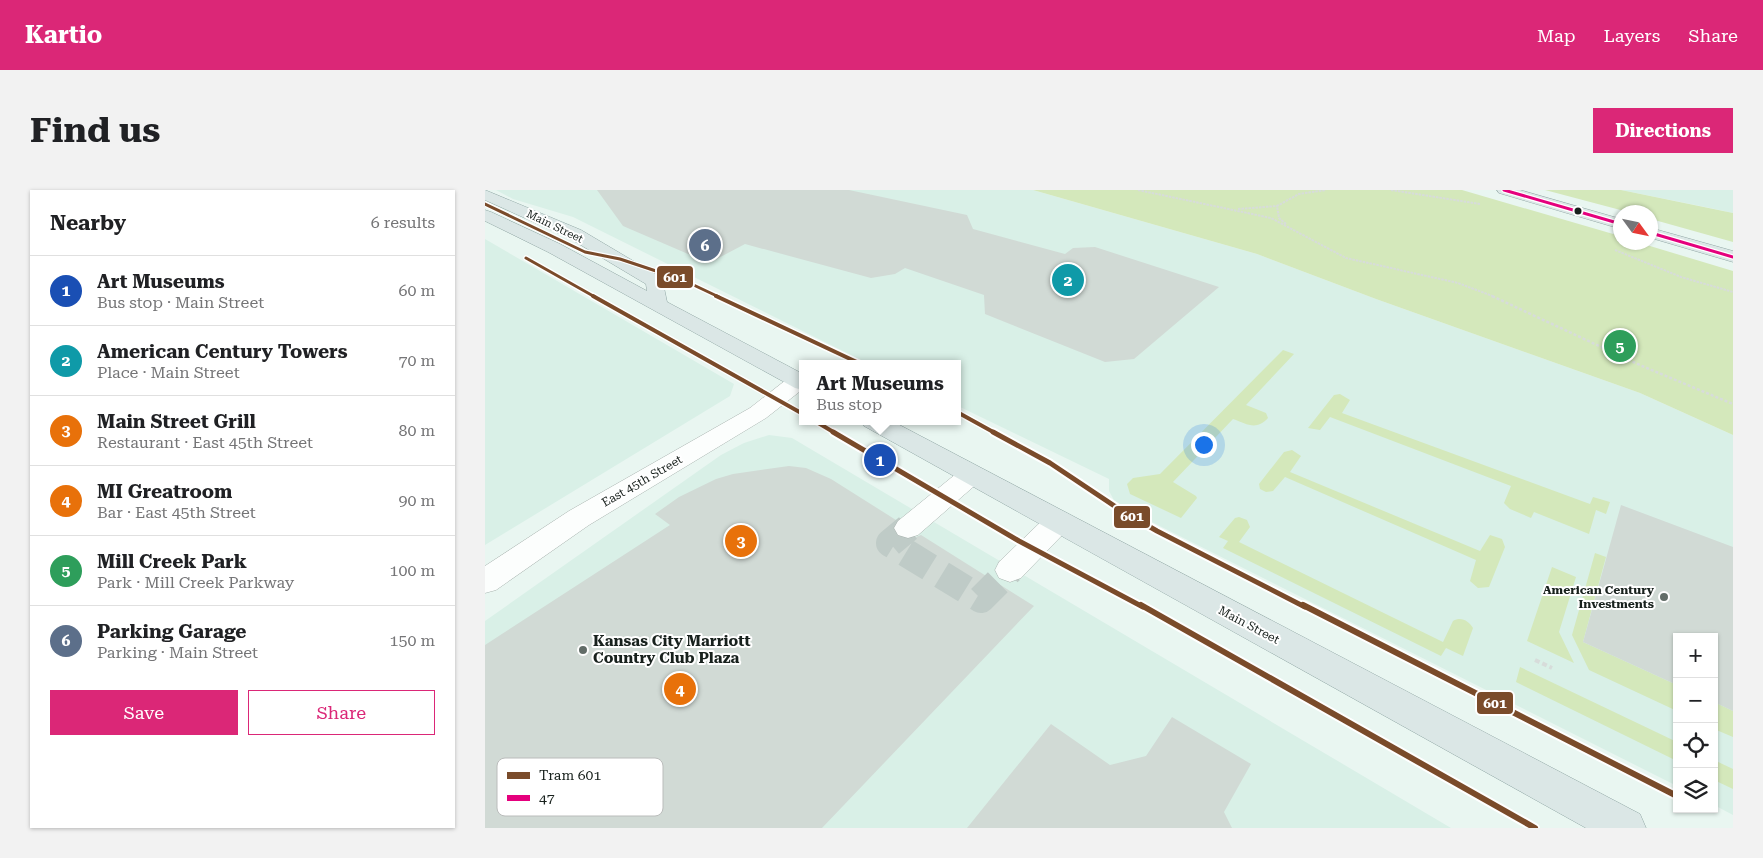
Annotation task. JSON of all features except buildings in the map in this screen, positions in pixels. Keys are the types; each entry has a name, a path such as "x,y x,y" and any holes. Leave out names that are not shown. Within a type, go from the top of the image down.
{"main road":[{"path":"1504,190 1613,222"},
{"name":"Main Street","path":"485,194 575,234 655,282 658,304"},
{"name":"Main Street","path":"485,215 537,239 799,381"},
{"path":"1658,235 1733,257"},
{"name":"Main Street","path":"880,425 1626,828"}],"street":[{"name":"East 45th Street","path":"485,581 579,518 758,414 799,383"},
{"path":"908,528 971,475"},
{"path":"1010,570 1058,522"}],"path":[{"path":"1138,190 1271,218 1346,258 1361,263 1434,277 1498,298 1642,366 1733,404"},
{"path":"1299,194 1302,190"},
{"path":"1230,209 1277,206 1299,194 1326,190"},
{"path":"1277,206 1279,218 1291,227"},
{"path":"1535,660 1551,668"}],"shaded area":[{"path":"496,190 1033,190 1257,254 1376,299 1640,393 1733,435 1733,815 1718,807 1718,633 1673,633 1673,784 1116,504 1109,491 1109,479 961,407 961,360 861,360 573,217 513,199"},
{"path":"1621,190 1733,190 1733,213 1710,208"},
{"path":"485,239 734,384 730,396 485,545"},
{"path":"769,435 792,438 1451,828 485,828 485,621 721,455 744,443"}],"green space":[{"path":"1033,190 1462,190 1613,234 1613,250 1658,250 1658,248 1733,271 1733,435 1640,393 1376,299 1257,254"},
{"path":"1545,190 1621,190 1733,213 1733,242 1658,221 1658,205 1613,205 1613,208"},
{"path":"1283,350 1294,354 1246,405 1266,413 1268,418 1264,422 1255,425 1233,419 1173,482 1197,498 1181,518 1130,494 1127,484 1133,478 1160,474"},
{"path":"1340,394 1350,400 1342,413 1590,504 1593,497 1610,502 1606,514 1596,510 1589,534 1534,512 1531,518 1510,509 1504,503 1511,486 1330,417 1320,430 1308,428 1334,395"},
{"path":"1292,450 1301,456 1290,472 1480,551 1490,535 1502,539 1505,547 1489,587 1478,588 1470,581 1476,560 1285,477 1273,491 1266,492 1260,489 1259,484 1284,452"},
{"path":"1239,517 1247,520 1250,527 1239,542 1443,642 1453,621 1462,619 1467,621 1473,628 1463,656 1446,648 1441,656 1223,548 1228,541 1219,537 1235,518"},
{"path":"1595,553 1606,557 1583,642 1673,683 1673,709 1589,670 1572,635"},
{"path":"1552,567 1576,577 1559,632 1574,663 1527,641"},
{"path":"1520,667 1673,740 1673,759 1516,682"},
{"path":"1718,704 1733,711 1733,737 1718,731"},
{"path":"1718,762 1733,769 1733,789 1718,782"}],"tunnel":[{"path":"908,528 890,543 981,599 1010,570"}],"tram line":[{"name":"601","path":"485,204 585,252 620,259 683,280 853,360"},
{"name":"601","path":"526,258 799,412"},
{"name":"601","path":"961,414 1050,463 1119,509 1157,531 1673,794"},
{"name":"601","path":"822,425 1019,541 1165,618 1535,828"}],"transit line":[{"name":"47","path":"1504,190 1613,222"},
{"name":"47","path":"1658,235 1733,257"}],"place":[{"name":"Parking Garage","path":"705,245"},
{"name":"American Century Towers","path":"1068,280"},
{"name":"Mill Creek Park","path":"1620,346"},
{"name":"Art Museums","path":"880,460"},
{"name":"Main Street Grill","path":"741,541"},
{"name":"American Century Investments","path":"1664,597"},
{"name":"Kansas City Marriott Country Club Plaza","path":"583,650"},
{"name":"MI Greatroom","path":"680,689"}]}
